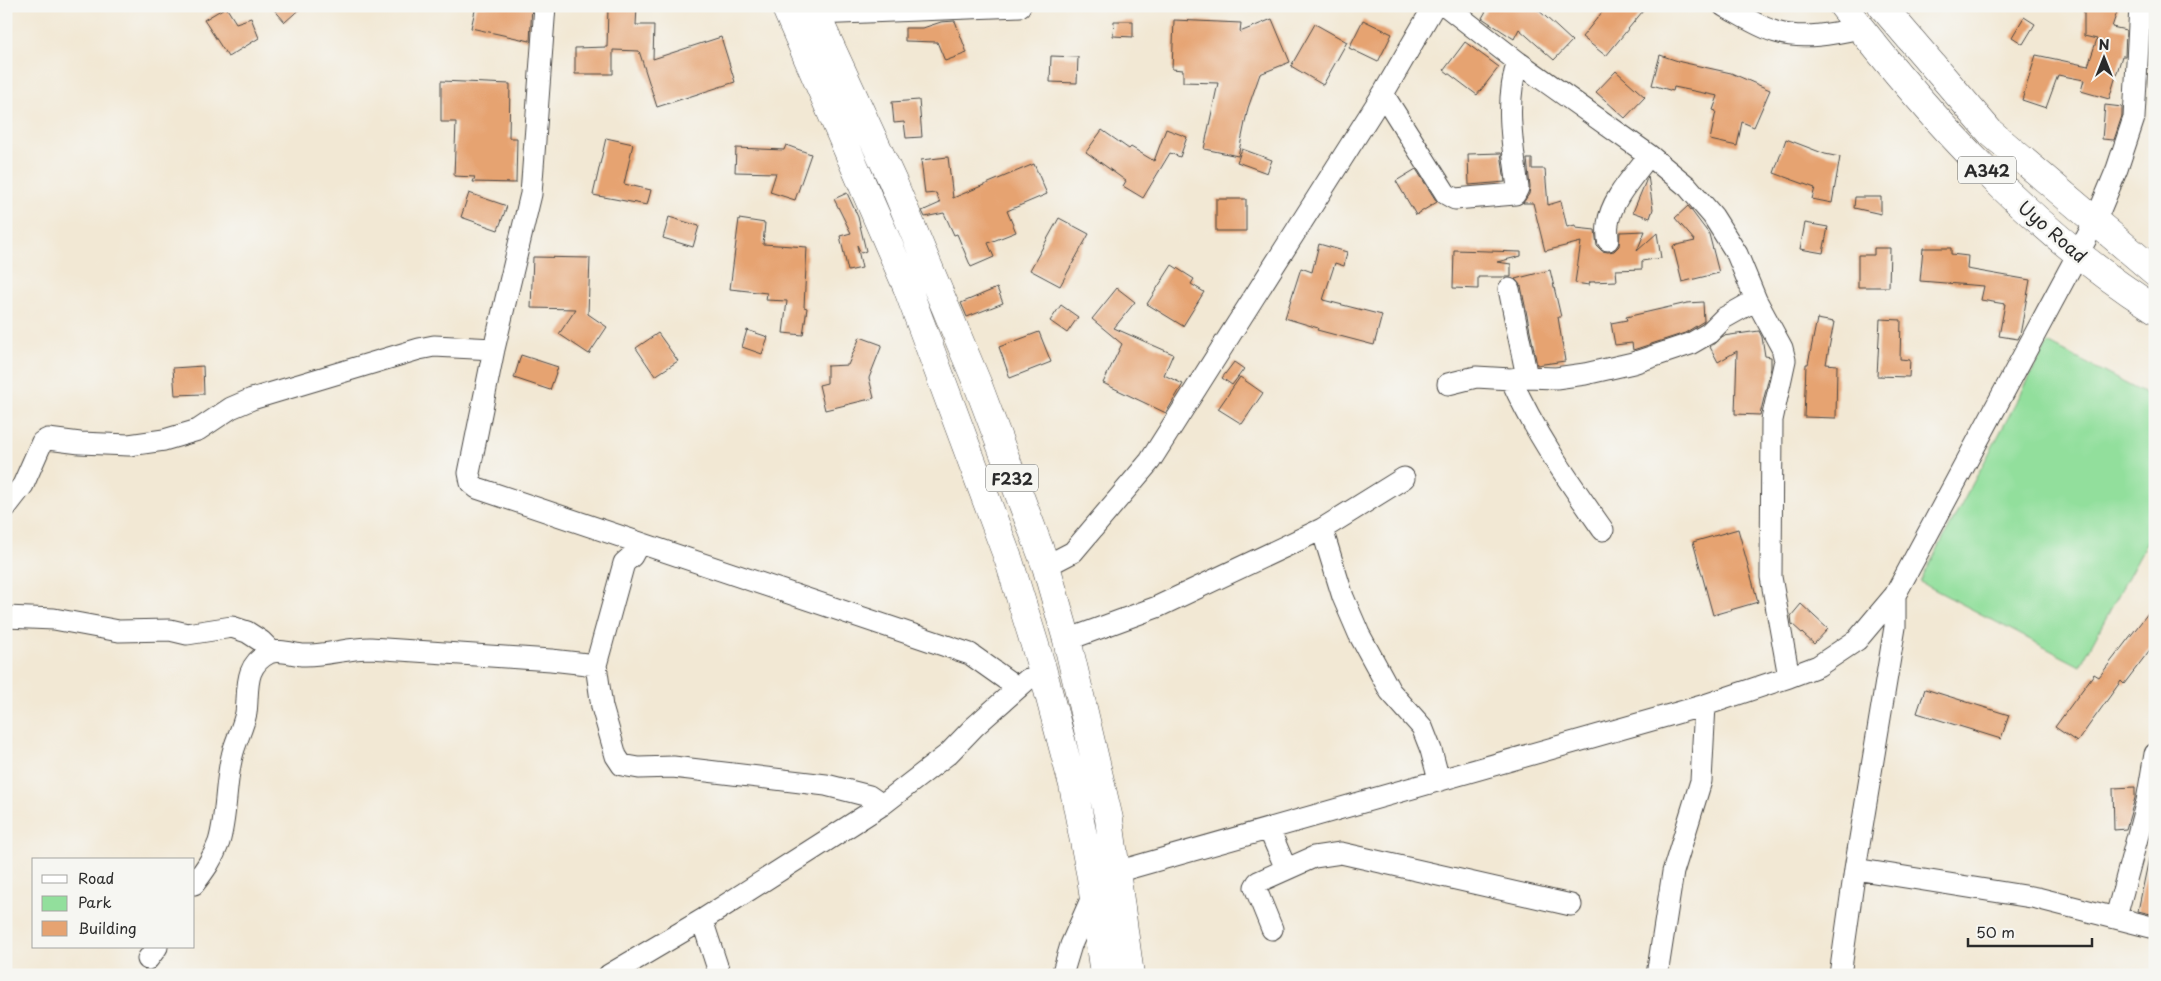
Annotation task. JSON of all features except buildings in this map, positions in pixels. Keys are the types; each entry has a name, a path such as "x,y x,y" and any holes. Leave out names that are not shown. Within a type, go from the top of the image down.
{"highway":[{"name":"F232","path":"785,6 907,287 1009,561 1042,668 1073,785 1093,895 1104,975"},
{"name":"Uyo Road","path":"1843,6 1900,79 1990,173 2052,233 2125,290 2155,308"},
{"name":"Uyo Road","path":"1882,6 1990,132 2155,272"},
{"name":"F232","path":"814,10 893,182 978,386 1046,566 1067,640 1109,819 1130,975"}],"street":[{"path":"545,6 531,194 494,349 469,473 471,483 477,488 970,654 1018,688"},
{"path":"814,10 1020,6"},
{"path":"1046,566 1074,552 1150,461 1383,94 1434,6"},
{"path":"1446,6 1518,62 1649,155 1688,187 1713,216 1737,254 1756,300 1782,348 1785,360 1772,420 1771,568 1789,676"},
{"path":"1724,6 1776,32 1799,35 1830,35 1860,28"},
{"path":"1062,975 1071,945 1093,895 1116,872 1705,704 1818,666 1857,640 1895,595 2095,222 2118,169 2134,118 2140,6"},
{"path":"1383,94 1446,194 1456,199 1515,194 1518,188 1511,134 1512,78 1518,62"},
{"path":"1608,240 1608,223 1620,196 1649,155"},
{"path":"1509,289 1521,340 1519,378 1526,413 1550,454 1603,530"},
{"path":"1448,384 1476,377 1556,378 1585,374 1633,363 1690,344 1708,333 1724,318 1756,300"},
{"path":"6,507 23,485 42,442 48,439 80,443 128,445 164,440 198,430 230,408 252,399 419,349 441,346 494,349"},
{"path":"1067,640 1156,607 1322,529 1404,478"},
{"path":"1322,529 1343,597 1359,634 1390,691 1422,727 1431,750 1439,780"},
{"path":"639,543 632,556 624,563 596,665 602,707 616,756 622,765 639,768 673,767 826,785 869,796 882,805"},
{"path":"1840,975 1855,869 1895,627 1895,595"},
{"path":"6,617 54,620 119,631 170,630 187,634 232,627 246,632 272,652"},
{"path":"195,883 212,860 219,841 231,757 246,713 246,688 252,668 260,658 272,652 334,654 348,648 370,648 552,660 596,665"},
{"path":"609,975 702,920 882,805 948,754 974,727 1042,668"},
{"path":"1657,975 1673,872 1700,781 1705,704"},
{"path":"2116,917 2147,801 2155,754"},
{"path":"1269,829 1286,869"},
{"path":"1272,929 1255,887 1258,882 1314,857 1340,853 1571,905"},
{"path":"1855,869 2037,898 2155,928"},
{"path":"702,920 720,975"}],"green space":[{"path":"2048,343 2155,399 2155,527 2080,666 1920,582"}]}
